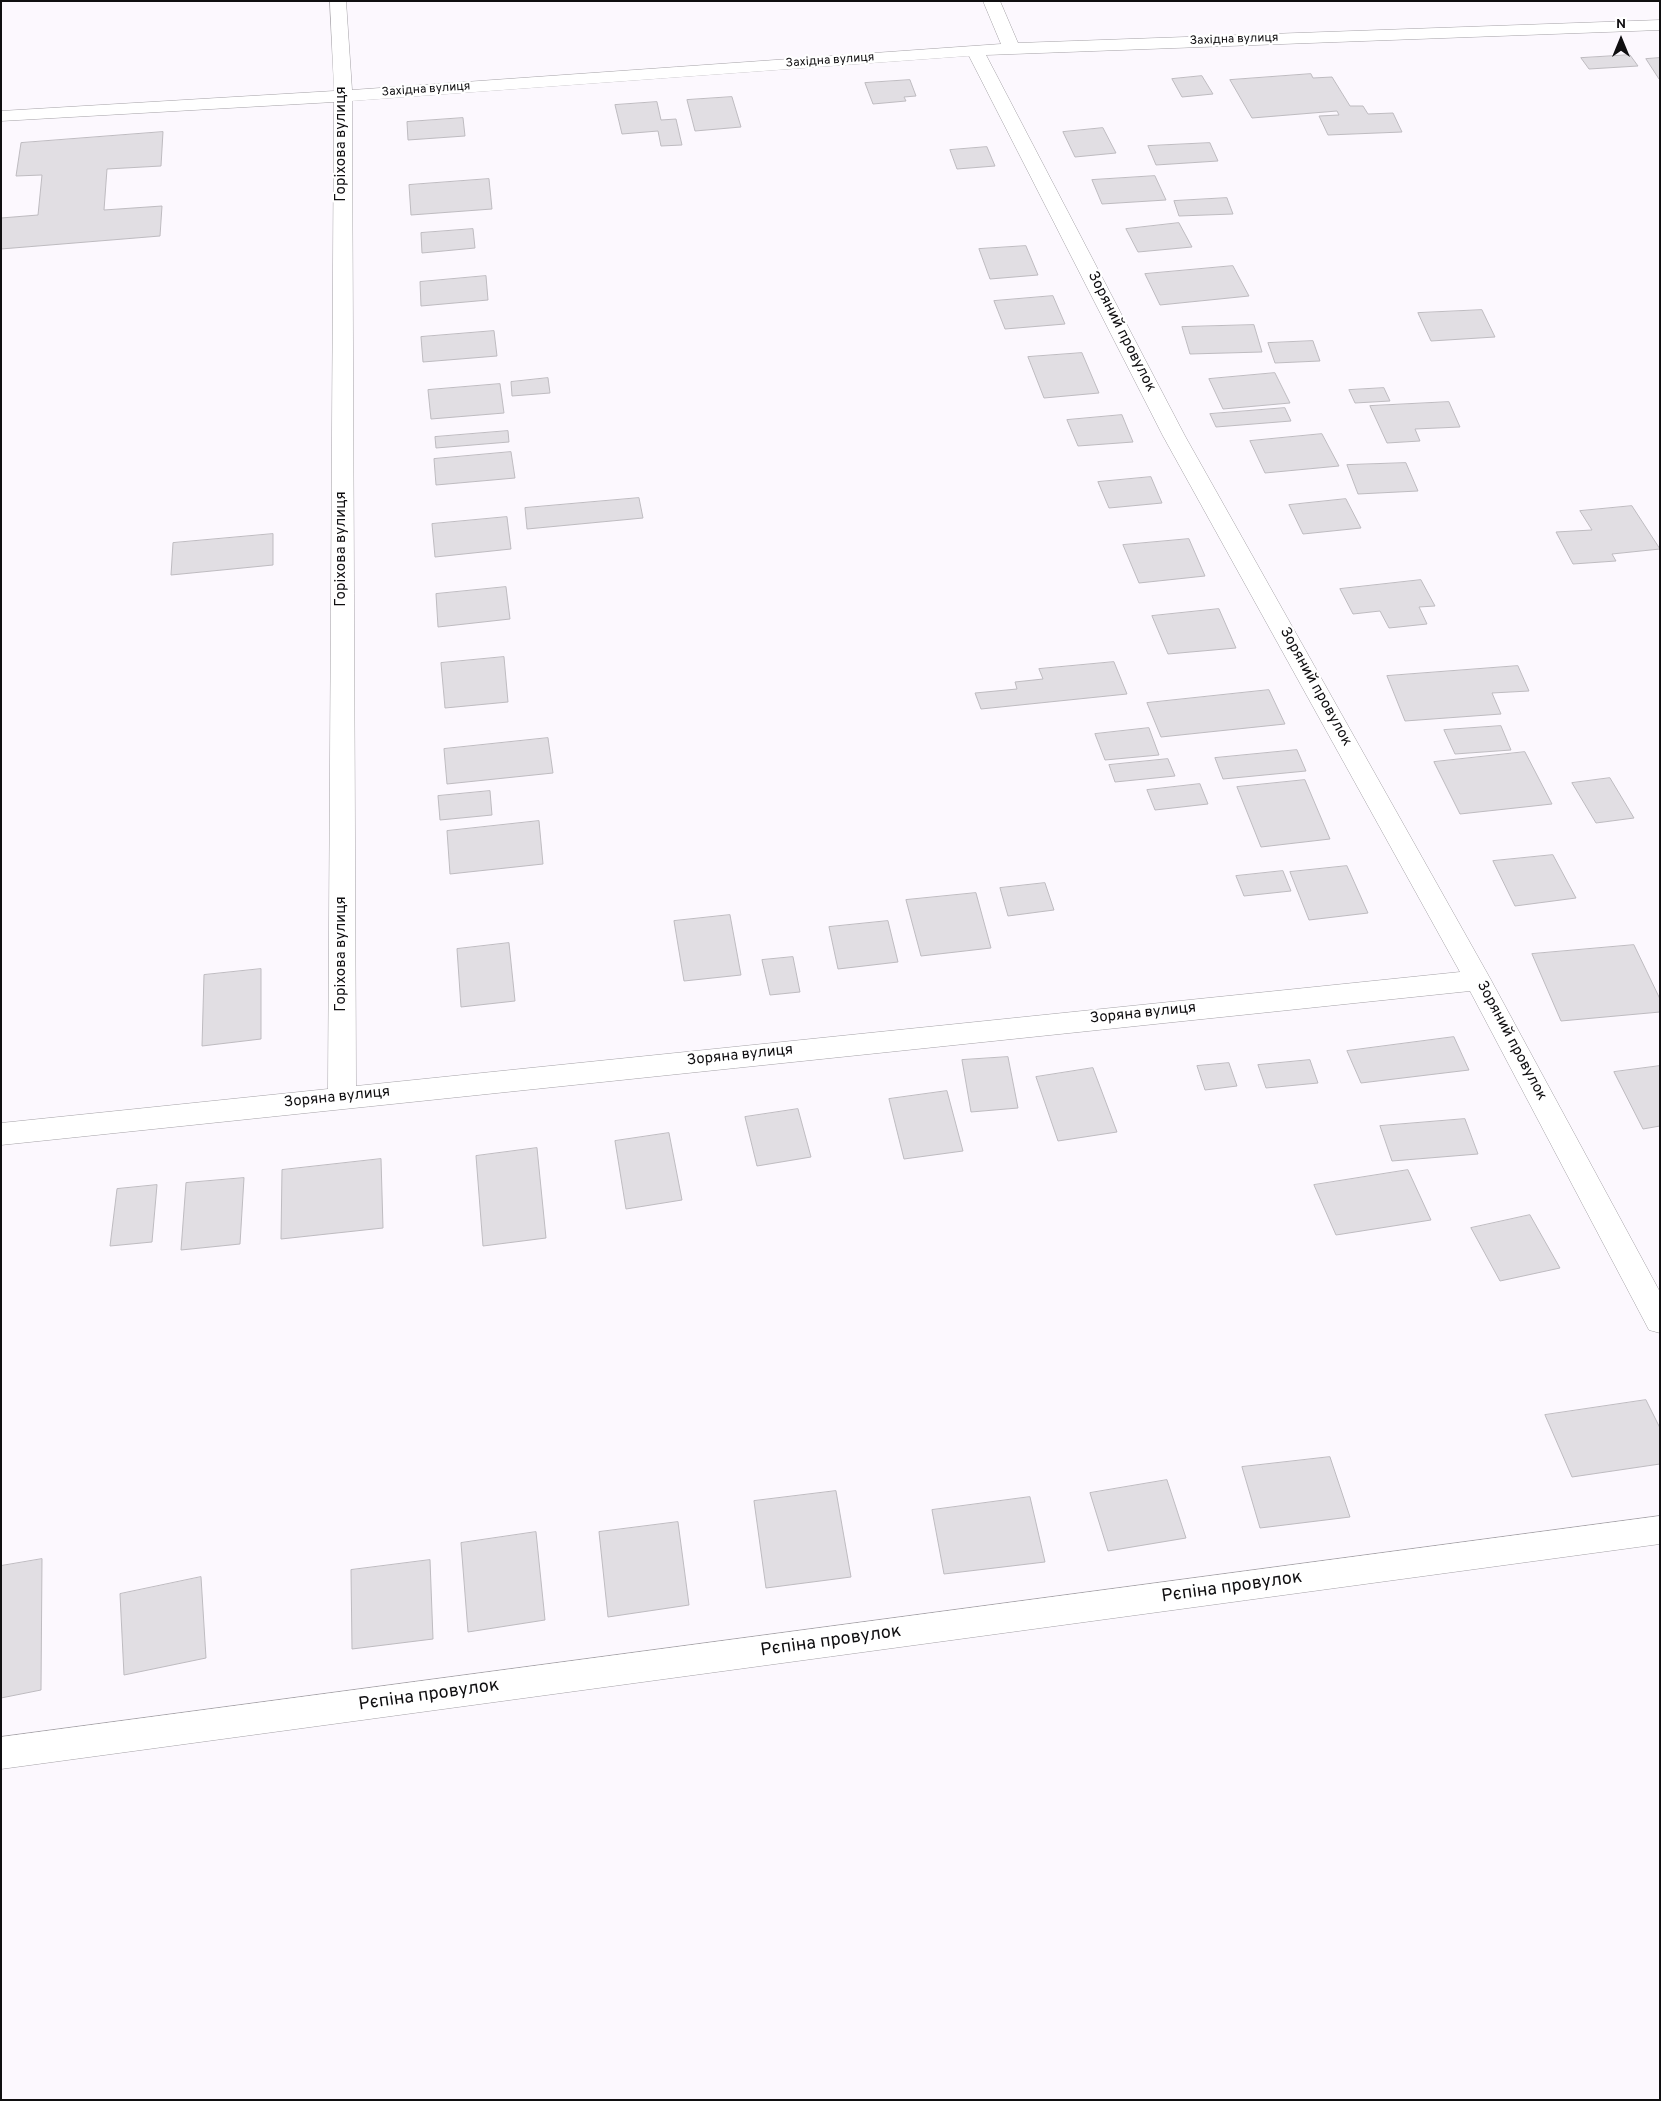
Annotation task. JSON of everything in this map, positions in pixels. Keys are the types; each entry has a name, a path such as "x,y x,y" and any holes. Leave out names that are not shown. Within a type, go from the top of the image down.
{"street":[{"name":"Горіхова вулиця","path":"338,1 343,96 342,1098"},
{"path":"990,1 1012,48"},
{"name":"Західна вулиця","path":"1,116 343,96 1012,48 1660,25"},
{"name":"Зоряний провулок","path":"975,51 1174,436 1478,980 1660,1321"},
{"name":"Зоряна вулиця","path":"1,1134 1478,980"},
{"name":"Рєпіна провулок","path":"1,1753 1660,1530"}],"building":[{"path":"1630,55 1638,66 1589,69 1581,58"},
{"path":"1660,58 1660,79 1659,79 1646,59"},
{"path":"1311,74 1313,78 1332,77 1350,106 1363,106 1368,114 1393,113 1402,132 1328,135 1319,116 1339,115 1337,111 1252,118 1230,80"},
{"path":"1202,76 1213,94 1182,97 1172,79"},
{"path":"910,80 916,96 904,97 906,101 873,104 865,83"},
{"path":"732,97 741,127 695,131 687,100"},
{"path":"657,102 661,120 676,119 682,145 661,146 658,131 622,134 615,105"},
{"path":"463,118 465,136 408,140 407,122"},
{"path":"1103,128 1116,153 1075,157 1063,132"},
{"path":"163,132 161,166 107,169 104,210 162,206 160,236 1,249 1,218 38,215 42,175 16,176 21,143"},
{"path":"1210,143 1218,161 1156,165 1148,146"},
{"path":"987,147 995,166 957,169 950,150"},
{"path":"1155,176 1166,200 1102,204 1092,180"},
{"path":"489,179 492,209 411,215 409,185"},
{"path":"1227,198 1233,214 1179,216 1174,201"},
{"path":"1179,223 1192,247 1138,252 1126,229"},
{"path":"473,229 475,248 422,253 421,233"},
{"path":"1026,246 1038,275 990,279 979,249"},
{"path":"1233,266 1249,296 1160,305 1145,274"},
{"path":"486,276 488,300 421,306 420,282"},
{"path":"1053,296 1065,324 1005,329 994,301"},
{"path":"1482,310 1495,337 1431,341 1418,313"},
{"path":"1254,325 1262,352 1190,354 1182,327"},
{"path":"494,331 497,356 423,362 421,337"},
{"path":"1313,341 1320,361 1275,363 1268,343"},
{"path":"1082,353 1099,393 1044,398 1028,357"},
{"path":"1275,373 1290,403 1223,409 1209,379"},
{"path":"548,378 550,393 512,396 511,382"},
{"path":"500,384 504,413 431,419 428,390"},
{"path":"1384,388 1390,401 1355,403 1349,390"},
{"path":"1449,402 1460,427 1415,429 1420,441 1387,443 1370,406"},
{"path":"1285,408 1291,421 1216,427 1210,414"},
{"path":"1122,415 1133,442 1078,446 1067,420"},
{"path":"508,431 509,442 436,448 435,437"},
{"path":"1322,434 1339,466 1265,473 1250,441"},
{"path":"511,452 515,478 436,485 434,459"},
{"path":"1406,463 1418,491 1358,494 1347,465"},
{"path":"1151,477 1162,503 1109,508 1098,482"},
{"path":"639,498 643,518 527,529 525,508"},
{"path":"1346,499 1361,528 1303,534 1289,505"},
{"path":"1632,506 1660,549 1612,554 1616,561 1573,564 1556,532 1592,530 1580,511"},
{"path":"507,517 511,549 435,557 432,524"},
{"path":"273,534 273,565 171,575 173,543"},
{"path":"1189,539 1205,576 1139,583 1123,545"},
{"path":"1421,580 1435,606 1419,607 1427,624 1389,628 1380,611 1353,614 1340,589"},
{"path":"506,587 510,619 438,627 436,594"},
{"path":"1219,609 1236,648 1168,654 1152,616"},
{"path":"504,657 508,702 445,708 441,663"},
{"path":"1114,662 1127,694 981,709 975,693 1017,689 1015,682 1043,679 1039,669"},
{"path":"1518,666 1529,691 1492,693 1501,714 1405,721 1387,676"},
{"path":"1269,690 1285,724 1161,737 1147,703"},
{"path":"1501,726 1511,750 1455,754 1444,730"},
{"path":"1149,728 1159,755 1105,760 1095,734"},
{"path":"548,738 553,773 447,784 444,749"},
{"path":"1297,750 1306,771 1223,779 1215,758"},
{"path":"1525,752 1552,804 1460,814 1434,762"},
{"path":"1168,759 1175,776 1115,782 1109,765"},
{"path":"1610,778 1634,818 1596,823 1572,783"},
{"path":"1305,780 1330,839 1261,847 1237,787"},
{"path":"1200,784 1208,804 1155,810 1147,790"},
{"path":"490,791 492,815 440,820 438,796"},
{"path":"539,821 543,864 450,874 447,831"},
{"path":"1553,855 1576,898 1515,906 1493,861"},
{"path":"1347,866 1368,913 1309,920 1290,872"},
{"path":"1283,871 1291,891 1244,896 1236,876"},
{"path":"1045,883 1054,910 1008,916 1000,888"},
{"path":"976,893 991,948 921,956 906,900"},
{"path":"730,915 741,975 684,981 674,921"},
{"path":"888,921 898,962 838,969 829,927"},
{"path":"509,943 515,1001 461,1007 457,949"},
{"path":"1634,945 1660,999 1660,1012 1561,1021 1532,954"},
{"path":"793,957 800,992 770,995 762,960"},
{"path":"261,969 261,1039 202,1046 204,975"},
{"path":"1454,1037 1469,1070 1361,1083 1347,1051"},
{"path":"1008,1057 1018,1108 971,1112 962,1060"},
{"path":"1310,1060 1318,1083 1266,1088 1258,1065"},
{"path":"1229,1063 1237,1086 1205,1090 1197,1066"},
{"path":"1660,1066 1660,1126 1643,1129 1614,1072"},
{"path":"1093,1068 1117,1132 1058,1141 1036,1077"},
{"path":"947,1091 963,1151 904,1159 889,1099"},
{"path":"798,1109 811,1157 757,1166 745,1117"},
{"path":"1465,1119 1478,1154 1392,1161 1380,1126"},
{"path":"669,1133 682,1200 626,1209 615,1141"},
{"path":"537,1148 546,1238 483,1246 476,1156"},
{"path":"381,1159 383,1228 281,1239 282,1170"},
{"path":"1408,1170 1431,1220 1336,1235 1314,1185"},
{"path":"244,1178 240,1244 181,1250 186,1183"},
{"path":"157,1185 152,1242 110,1246 117,1189"},
{"path":"1530,1215 1560,1268 1500,1281 1471,1228"},
{"path":"1646,1400 1660,1428 1660,1464 1572,1477 1545,1415"},
{"path":"1330,1457 1350,1517 1260,1528 1242,1467"},
{"path":"1167,1480 1186,1538 1108,1551 1090,1493"},
{"path":"836,1491 851,1577 766,1588 754,1501"},
{"path":"1030,1497 1045,1562 944,1574 932,1510"},
{"path":"678,1522 689,1605 608,1617 599,1532"},
{"path":"536,1532 545,1620 468,1632 461,1543"},
{"path":"42,1559 41,1690 1,1698 1,1566"},
{"path":"430,1560 433,1639 352,1649 351,1570"},
{"path":"201,1577 206,1658 124,1675 120,1594"}]}
